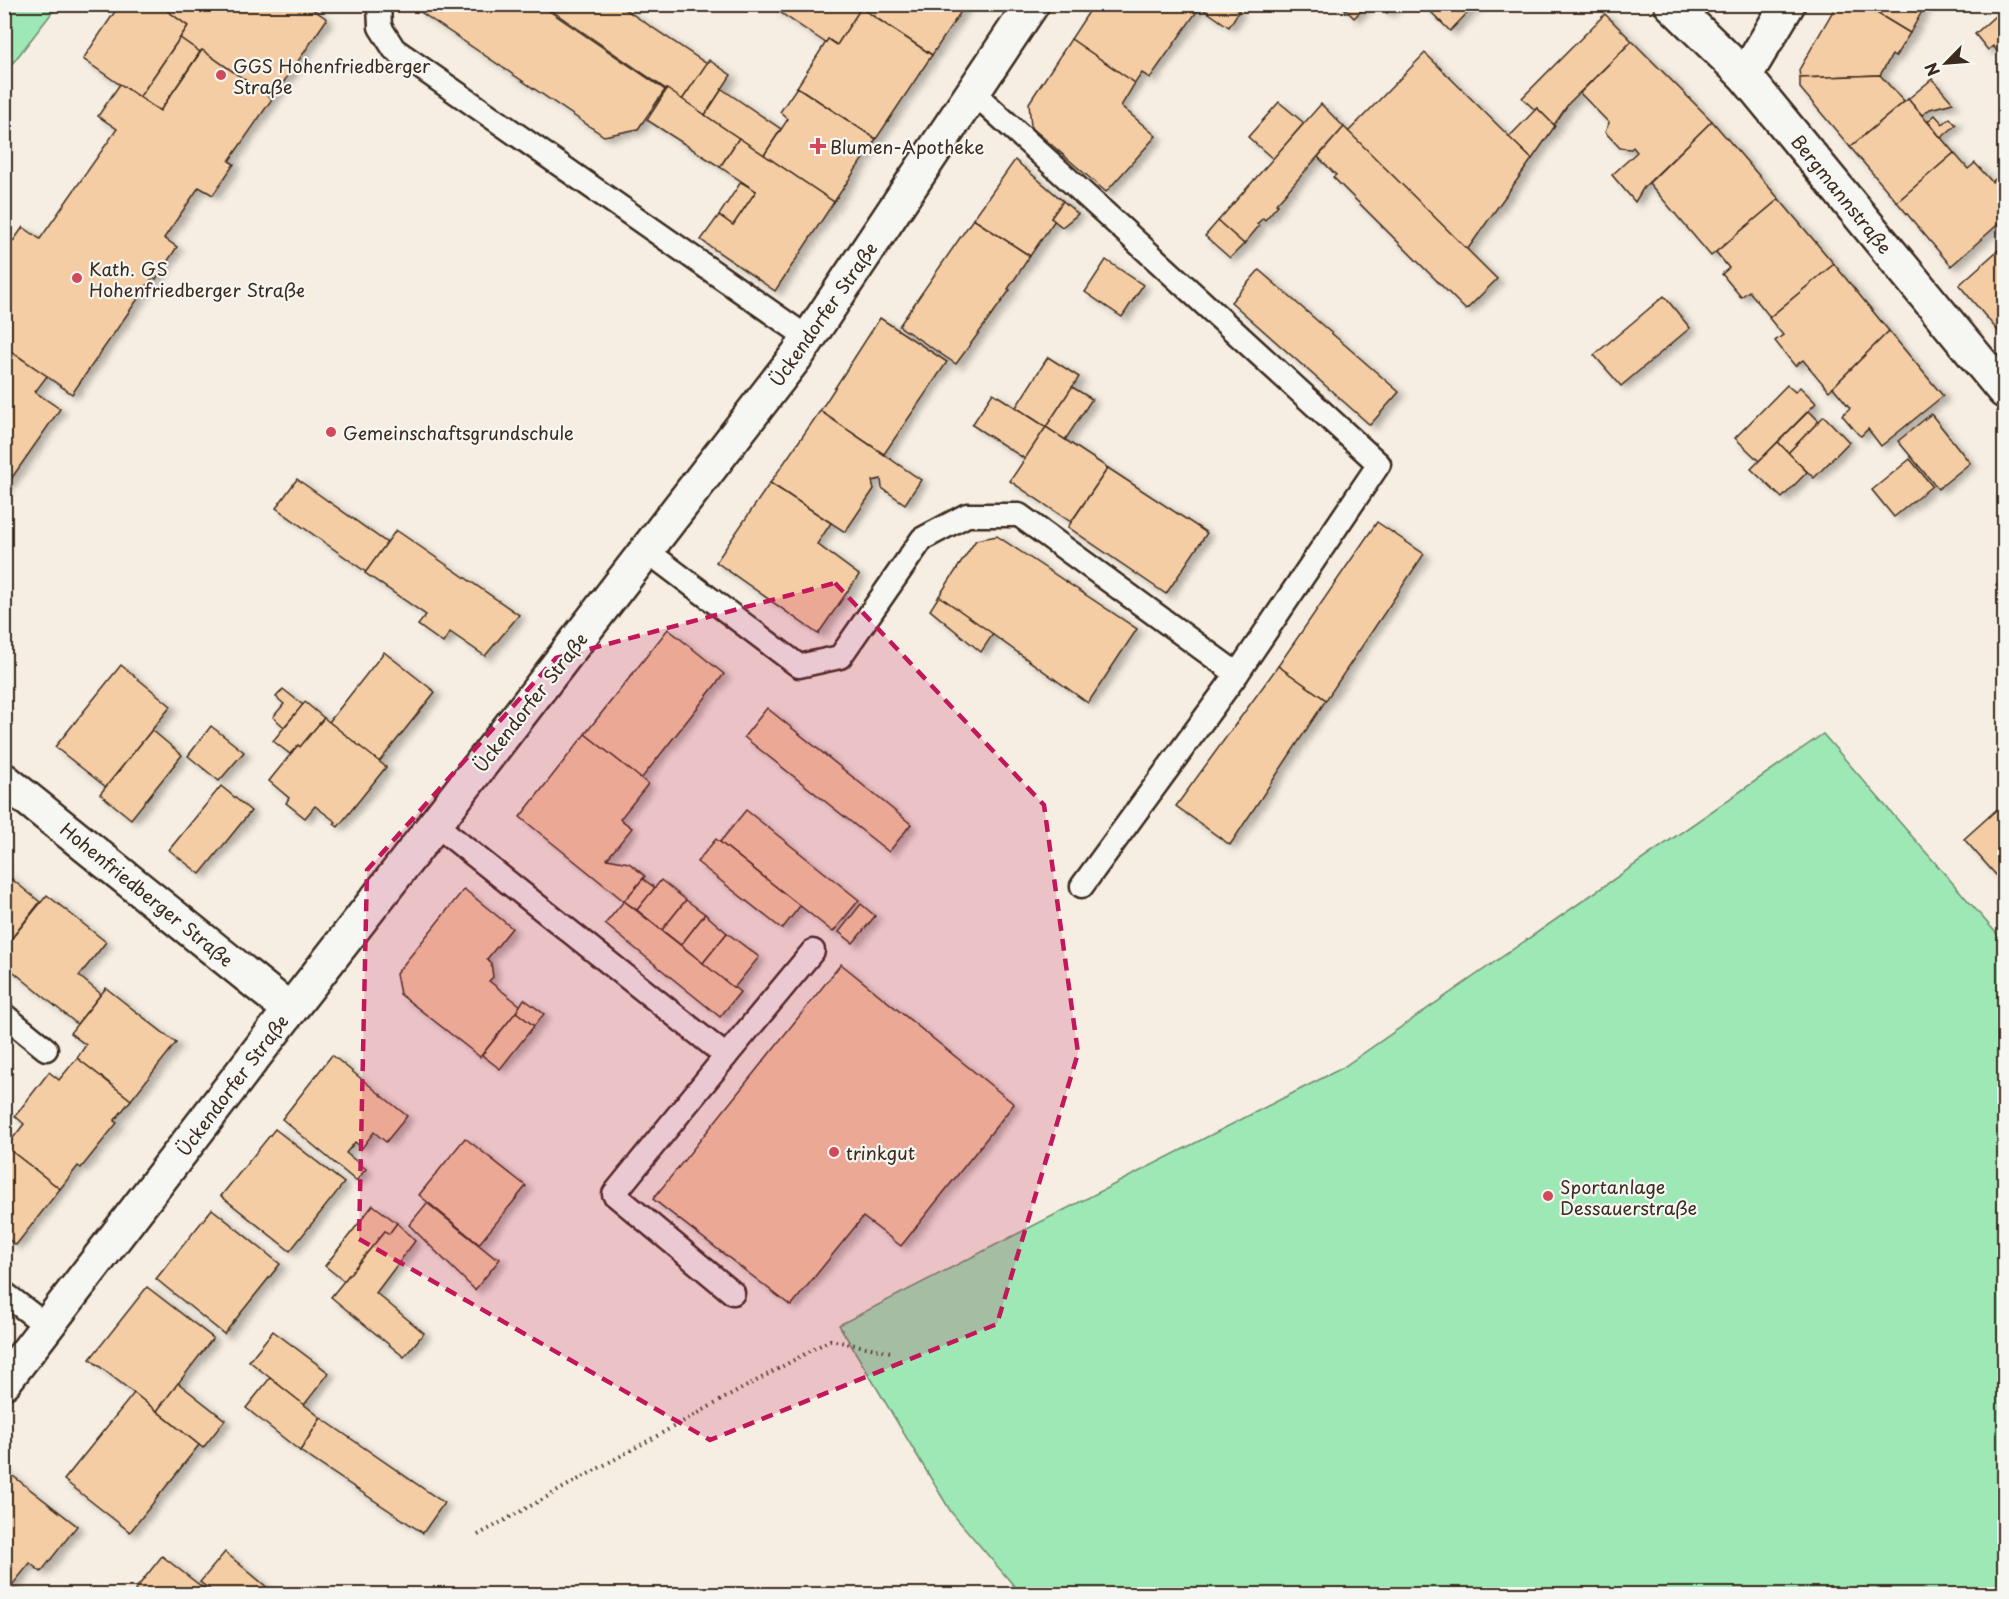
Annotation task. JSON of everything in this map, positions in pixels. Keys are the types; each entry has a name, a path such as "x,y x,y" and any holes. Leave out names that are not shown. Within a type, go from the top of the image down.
{"main road":[{"name":"Ückendorfer Straße","path":"4,1382 798,354 1032,4"},
{"name":"Bergmannstraße","path":"1671,4 1745,76 2004,391"},
{"path":"1745,76 1788,4"},
{"name":"Hohenfriedberger Straße","path":"4,780 290,1010"}],"lane":[{"path":"379,4 380,27 394,49 808,338"},
{"path":"973,92 1379,464 1237,674 1082,886"},
{"path":"647,551 799,666 840,657 922,539 967,515 1019,515 1237,674"},
{"path":"435,824 726,1056"},
{"path":"732,1293 614,1194 813,951"},
{"path":"4,1015 46,1049"},
{"path":"4,1293 48,1327"}],"path":[{"path":"4,13 11,4"},
{"path":"478,1535 830,1340 891,1352"}],"highlighted area":[{"path":"835,583 1044,805 1078,1053 997,1324 710,1440 359,1239 367,870 556,658"}],"green space":[{"path":"4,5 58,5 5,73"},
{"name":"Sportanlage Dessauerstraße","path":"1823,734 2004,942 2004,1594 1021,1594 951,1512 839,1325 1342,1068"}],"building":[{"path":"120,4 158,4 188,26 139,98 83,59"},
{"path":"158,4 305,4 327,19 272,99 202,50 200,52 180,38 188,26"},
{"path":"420,4 539,4 665,90 638,129 604,136 419,11"},
{"path":"542,4 617,4 707,64 682,100"},
{"path":"778,4 859,4 862,7 837,45 828,39 826,43 775,9"},
{"path":"864,4 966,4 932,55 861,8"},
{"path":"1094,4 1196,4 1200,7 1150,78 1142,73 1135,83 1071,39"},
{"path":"1196,4 1230,4 1239,11 1229,27"},
{"path":"1340,4 1368,4 1354,18"},
{"path":"1378,4 1396,4 1387,13"},
{"path":"1423,4 1476,4 1450,31"},
{"path":"1837,4 1862,4 1910,33 1895,57 1892,55 1880,75 1800,78 1799,70"},
{"path":"1862,4 1926,4 1910,33"},
{"path":"861,8 932,55 876,139 797,87 828,39 837,45"},
{"path":"2004,8 2004,59 1993,46 1988,50 1975,34"},
{"path":"1605,14 1632,41 1569,103 1554,125 1537,108 1535,110 1522,98"},
{"path":"180,38 200,52 160,111 139,98"},
{"path":"1071,39 1135,83 1121,106 1156,136 1106,192 1031,127 1029,103"},
{"path":"1632,41 1712,121 1644,187 1635,202 1612,175 1637,152 1633,147 1631,149 1620,148 1605,132 1609,123 1580,93"},
{"path":"202,50 272,99 229,161 234,164 213,195 199,187 164,238 177,247 156,279 153,277 72,394 4,346 4,254 23,227 40,239 117,129 98,116 120,84 160,111"},
{"path":"1425,53 1532,159 1467,250 1348,132"},
{"path":"709,60 731,75 705,115 682,100"},
{"path":"1880,75 1904,102 1850,147 1800,88 1800,78"},
{"path":"1932,79 1953,103 1930,109 1922,115 1908,99"},
{"path":"797,87 876,139 834,202 764,155 788,119 780,112"},
{"path":"667,89 739,138 720,167 647,120"},
{"path":"722,89 781,129 764,155 705,115"},
{"path":"1908,99 1954,153 1897,202 1850,147"},
{"path":"1279,102 1304,123 1273,159 1248,137"},
{"path":"1321,104 1344,127 1276,204 1278,205 1265,220 1263,218 1257,224 1259,226 1244,244 1218,221"},
{"path":"1537,108 1555,126 1532,159 1509,137"},
{"path":"1935,115 1943,124 1950,118 1956,125 1941,138 1928,121"},
{"path":"1712,121 1779,199 1711,256 1649,183"},
{"path":"1344,127 1497,279 1466,310 1333,177 1336,175 1318,157"},
{"path":"739,138 834,202 775,291 701,240 719,215 733,225 756,191 720,167"},
{"path":"1954,153 1968,169 1975,163 1992,182 2000,175 2004,181 2004,219 1951,266 1897,202"},
{"path":"1015,160 1063,201 1051,218 1055,220 1030,256 973,219"},
{"path":"741,182 756,191 733,225 719,215"},
{"path":"1779,199 1834,264 1770,317 1749,291 1741,297 1722,274 1729,268 1716,252"},
{"path":"1063,201 1078,214 1062,227 1051,218"},
{"path":"973,219 1030,256 1008,289 1010,290 956,364 899,326"},
{"path":"1218,221 1244,244 1230,258 1205,236"},
{"path":"2004,245 2004,338 1959,285"},
{"path":"1106,260 1143,285 1122,317 1085,292"},
{"path":"1834,264 1889,331 1829,391 1803,360 1795,366 1775,341 1783,335 1769,318"},
{"path":"1259,270 1399,392 1370,425 1231,302"},
{"path":"1664,296 1690,328 1621,386 1594,355"},
{"path":"880,318 947,362 884,454 820,411"},
{"path":"1889,331 1943,396 1881,446 1868,429 1861,436 1842,415 1850,408 1833,387"},
{"path":"4,347 47,376 35,392 60,409 4,489"},
{"path":"1048,357 1079,377 1046,427 1016,407"},
{"path":"1787,385 1795,392 1800,387 1816,403 1759,461 1735,438"},
{"path":"1072,387 1092,399 1065,440 1046,427"},
{"path":"993,393 1046,427 1025,459 972,425"},
{"path":"820,411 921,480 905,504 882,488 881,479 872,481 874,489 845,532 770,483"},
{"path":"1809,411 1819,421 1788,453 1778,442"},
{"path":"1931,414 1970,463 1938,489 1898,441"},
{"path":"1824,416 1849,442 1814,478 1788,453"},
{"path":"1046,427 1108,468 1071,522 1010,481"},
{"path":"1778,442 1807,472 1782,498 1751,469"},
{"path":"1910,459 1932,486 1894,517 1872,490"},
{"path":"1108,468 1207,533 1166,594 1068,527"},
{"path":"297,479 387,543 366,572 276,508"},
{"path":"770,483 831,523 817,544 859,575 818,634 716,562"},
{"path":"1377,522 1424,554 1326,700 1278,666"},
{"path":"396,530 519,615 485,656 450,632 443,643 418,625 426,615 365,573"},
{"path":"997,536 1137,629 1088,703 939,596 976,540"},
{"path":"2004,579 2004,595 1996,585"},
{"path":"939,596 993,634 981,652 930,610"},
{"path":"668,629 724,674 641,779 585,734"},
{"path":"384,652 435,692 379,762 329,722"},
{"path":"121,665 171,706 106,787 55,747"},
{"path":"1278,666 1326,700 1230,845 1176,806"},
{"path":"283,689 303,705 284,727 273,717 284,704 276,697"},
{"path":"305,702 324,718 300,747 298,745 290,754 273,741"},
{"path":"767,708 911,824 889,852 744,737"},
{"path":"324,718 386,767 338,827 334,824 336,822 315,806 305,818 286,803 289,798 269,781 298,745 300,747"},
{"path":"211,726 244,752 219,781 188,756"},
{"path":"152,730 182,755 131,819 100,794"},
{"path":"585,734 648,784 620,819 632,828 607,859 629,863 645,876 624,901 520,817"},
{"path":"221,786 251,811 200,874 169,850"},
{"path":"2004,803 2004,884 1964,839"},
{"path":"746,810 859,900 833,932 720,842"},
{"path":"716,839 800,906 782,929 697,862"},
{"path":"4,873 40,902 4,948"},
{"path":"643,879 655,888 637,910 624,901"},
{"path":"661,880 686,900 662,930 637,910"},
{"path":"464,889 512,928 487,959 491,963 493,977 489,981 521,1006 480,1057 400,994 396,974"},
{"path":"47,895 106,942 79,976 101,994 77,1024 4,964 4,948"},
{"path":"686,900 705,914 681,945 662,930"},
{"path":"624,901 740,992 720,1017 605,924"},
{"path":"861,904 875,916 853,943 839,932"},
{"path":"705,914 727,933 703,963 681,945"},
{"path":"727,933 759,957 734,988 703,963"},
{"name":"trinkgut","path":"841,964 1014,1104 901,1246 863,1217 791,1306 653,1199"},
{"path":"106,988 176,1043 131,1100 77,1058 86,1045 70,1033"},
{"path":"524,999 544,1014 534,1026 516,1012"},
{"path":"516,1012 534,1026 500,1069 482,1055"},
{"path":"332,1055 407,1116 386,1142 374,1132 362,1148 355,1142 346,1153 366,1169 356,1181 282,1119"},
{"path":"77,1058 131,1100 114,1121 117,1123 81,1168 78,1166 60,1189 6,1147 24,1124 15,1116 49,1072 59,1080"},
{"path":"275,1129 344,1183 290,1251 221,1196"},
{"path":"465,1138 526,1186 479,1244 419,1195"},
{"path":"6,1147 60,1189 16,1245 4,1236 4,1149"},
{"path":"427,1203 495,1258 496,1256 500,1259 475,1290 409,1225"},
{"path":"373,1205 397,1223 389,1234 385,1231 344,1281 325,1266"},
{"path":"212,1209 280,1264 224,1334 156,1279"},
{"path":"397,1223 415,1241 376,1293 424,1333 404,1357 331,1297 385,1231 389,1234"},
{"path":"147,1287 213,1338 157,1411 90,1359"},
{"path":"273,1331 329,1373 304,1405 249,1361"},
{"path":"270,1378 321,1418 300,1451 246,1408"},
{"path":"178,1383 225,1420 203,1448 157,1411"},
{"path":"134,1393 199,1445 130,1532 64,1480"},
{"path":"321,1418 444,1503 423,1533 300,1451"},
{"path":"4,1469 77,1526 41,1572 30,1563 5,1594"},
{"path":"225,1552 275,1594 216,1594 200,1582"},
{"path":"162,1556 211,1594 140,1594 135,1590"}],"place":[{"name":"GGS Hohenfriedberger Straße","path":"221,75"},
{"name":"Blumen-Apotheke","path":"818,146"},
{"name":"Kath. GS Hohenfriedberger Straße","path":"77,278"},
{"name":"Gemeinschaftsgrundschule","path":"331,432"},
{"name":"trinkgut","path":"834,1152"},
{"name":"Sportanlage Dessauerstraße","path":"1548,1196"}]}
